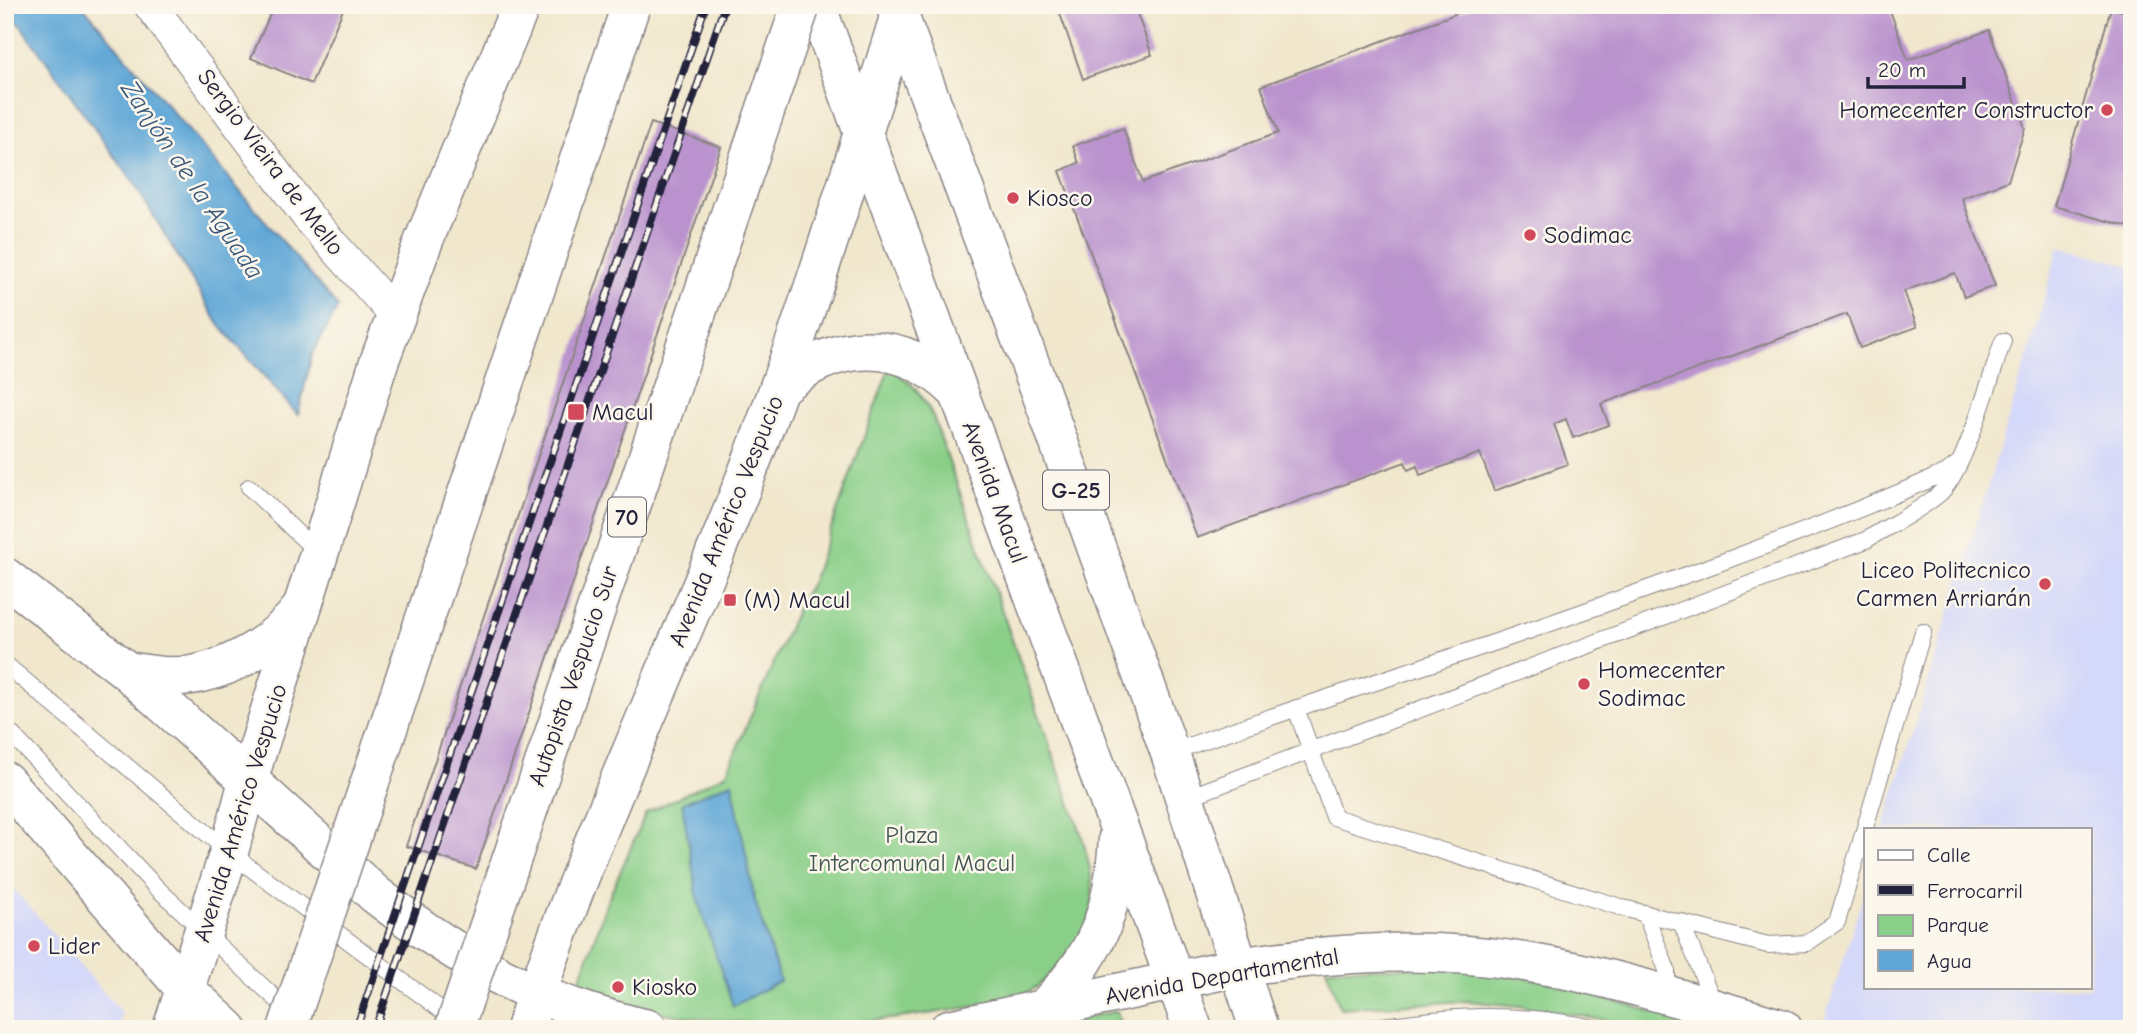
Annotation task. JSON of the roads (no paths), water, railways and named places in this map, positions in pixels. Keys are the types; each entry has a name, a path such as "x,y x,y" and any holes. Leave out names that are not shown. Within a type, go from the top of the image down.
{"main road":[{"name":"Avenida Américo Vespucio","path":"172,1029 378,365 424,240 521,5"},
{"path":"287,1029 631,5"},
{"name":"Autopista Vespucio Sur","path":"454,1029 801,5"},
{"name":"Avenida Macul","path":"816,5 1193,1029"},
{"name":"Avenida Américo Vespucio","path":"525,1029 575,886 703,585 779,388 864,136 899,9"},
{"name":"G-25","path":"899,9 1040,390 1186,798 1259,1029"},
{"path":"779,388 798,372 819,360 842,353 867,351 907,358 943,377 957,391"},
{"path":"5,577 127,671 376,895 420,930 494,974 556,1002 648,1029"},
{"path":"127,671 176,676 217,668 265,643 289,624 302,607"},
{"path":"5,782 186,990 228,1029"},
{"path":"1041,1011 1078,971 1104,921 1113,892 1119,824"},
{"name":"Avenida Departamental","path":"948,1029 1238,967 1358,952 1418,952 1525,962 1651,992 1783,1029"}],"street":[{"name":"Sergio Vieira de Mello","path":"150,5 308,217 396,316"}],"lane":[{"path":"1186,798 1866,540 1940,494 1950,482 1961,461 2003,341"},
{"path":"1170,753 1531,630 1848,516 1947,472 1961,461"},
{"path":"249,487 319,554"},
{"path":"1848,516 1866,540"},
{"path":"1865,828 1923,632"},
{"path":"5,664 229,852 466,1029"},
{"path":"1296,708 1334,817 1645,913 1768,945 1807,943 1837,922 1864,831"},
{"path":"5,727 157,888 307,1029"},
{"path":"1645,913 1667,970 1667,979 1651,992"},
{"path":"1681,922 1716,1009"},
{"path":"1361,1029 1450,1017 1493,1015 1531,1017 1599,1029"}],"water":[{"name":"Zanjón de la Aguada","path":"6,5 82,5 338,307 312,355 298,415 218,323 135,185"},
{"path":"732,782 755,901 780,981 733,1006 698,901 682,803"}],"railway":[{"path":"356,1029 706,5"},
{"path":"375,1029 725,5"}],"place":[{"name":"Homecenter Constructor","path":"2107,110"},
{"name":"Kiosco","path":"1013,198"},
{"name":"Sodimac","path":"1530,235"},
{"name":"Macul","path":"576,412"},
{"name":"Liceo Politecnico Carmen Arriarán","path":"2045,584"},
{"name":"(M) Macul","path":"730,600"},
{"name":"Homecenter Sodimac","path":"1584,684"},
{"name":"Lider","path":"34,946"},
{"name":"Kiosko","path":"618,987"}],"park label":[{"name":"Plaza Intercomunal Macul","path":"912,849"}]}
